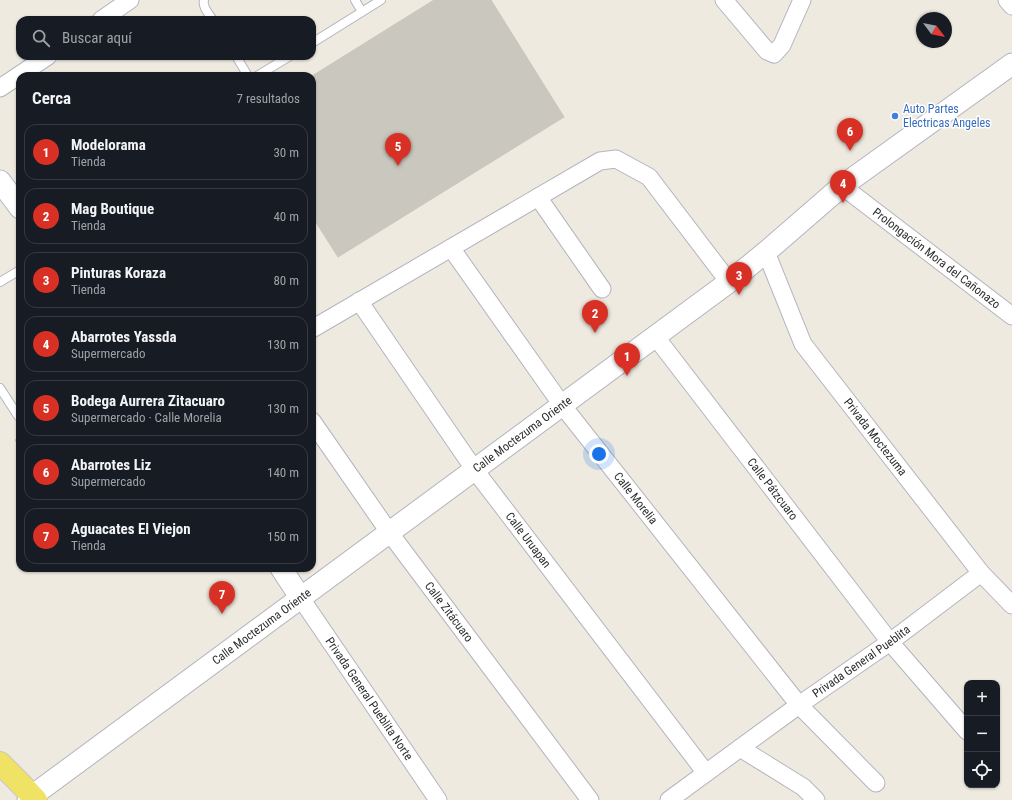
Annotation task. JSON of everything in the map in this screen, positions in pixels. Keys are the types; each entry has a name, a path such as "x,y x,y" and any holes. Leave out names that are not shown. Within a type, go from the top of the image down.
{"main road":[{"path":"0,763 20,782 32,799"}],"street":[{"path":"107,16 130,0"},
{"path":"724,0 767,51 774,54 782,45 802,0"},
{"path":"1007,0 1012,6"},
{"path":"24,72 42,60"},
{"name":"Calle Moctezuma Oriente","path":"32,799 300,597 728,282 766,252 842,186 1012,64"},
{"path":"0,88 16,77"},
{"path":"316,327 600,161 616,159 649,177 728,282"},
{"path":"0,181 16,203"},
{"name":"Prolongación Mora del Cañonazo","path":"842,186 1012,316"},
{"path":"538,197 602,289"},
{"name":"Calle Morelia","path":"451,248 562,405 799,705 876,783"},
{"name":"Privada Moctezuma","path":"766,252 803,344 980,573 1012,605"},
{"name":"Calle Uruapan","path":"359,301 474,469 706,773"},
{"name":"Calle Pátzcuaro","path":"655,336 890,642 964,728"},
{"name":"Calle Zitácuaro","path":"316,427 389,532 590,800"},
{"path":"284,572 300,597"},
{"name":"Privada General Pueblita","path":"669,800 799,705 890,642 980,573"},
{"name":"Privada General Pueblita Norte","path":"300,597 438,800"},
{"path":"740,748 803,787 816,800"}],"lane":[{"path":"204,0 204,6 210,16"},
{"path":"355,0 362,12"},
{"path":"316,41 381,0"},
{"path":"238,60 246,72"},
{"path":"264,72 283,60"},
{"path":"0,282 16,272"},
{"path":"0,388 16,413"}],"building":[{"path":"434,0 491,0 564,117 338,257 316,222 316,74"}],"place":[{"name":"Auto Partes Electricas Angeles","path":"895,116"},
{"name":"Abarrotes Liz","path":"850,151"},
{"name":"Bodega Aurrera Zitacuaro","path":"398,166"},
{"name":"Abarrotes Yassda","path":"843,203"},
{"name":"Pinturas Koraza","path":"739,295"},
{"name":"Mag Boutique","path":"595,333"},
{"name":"Modelorama","path":"627,376"},
{"name":"Aguacates El Viejon","path":"222,614"}]}
